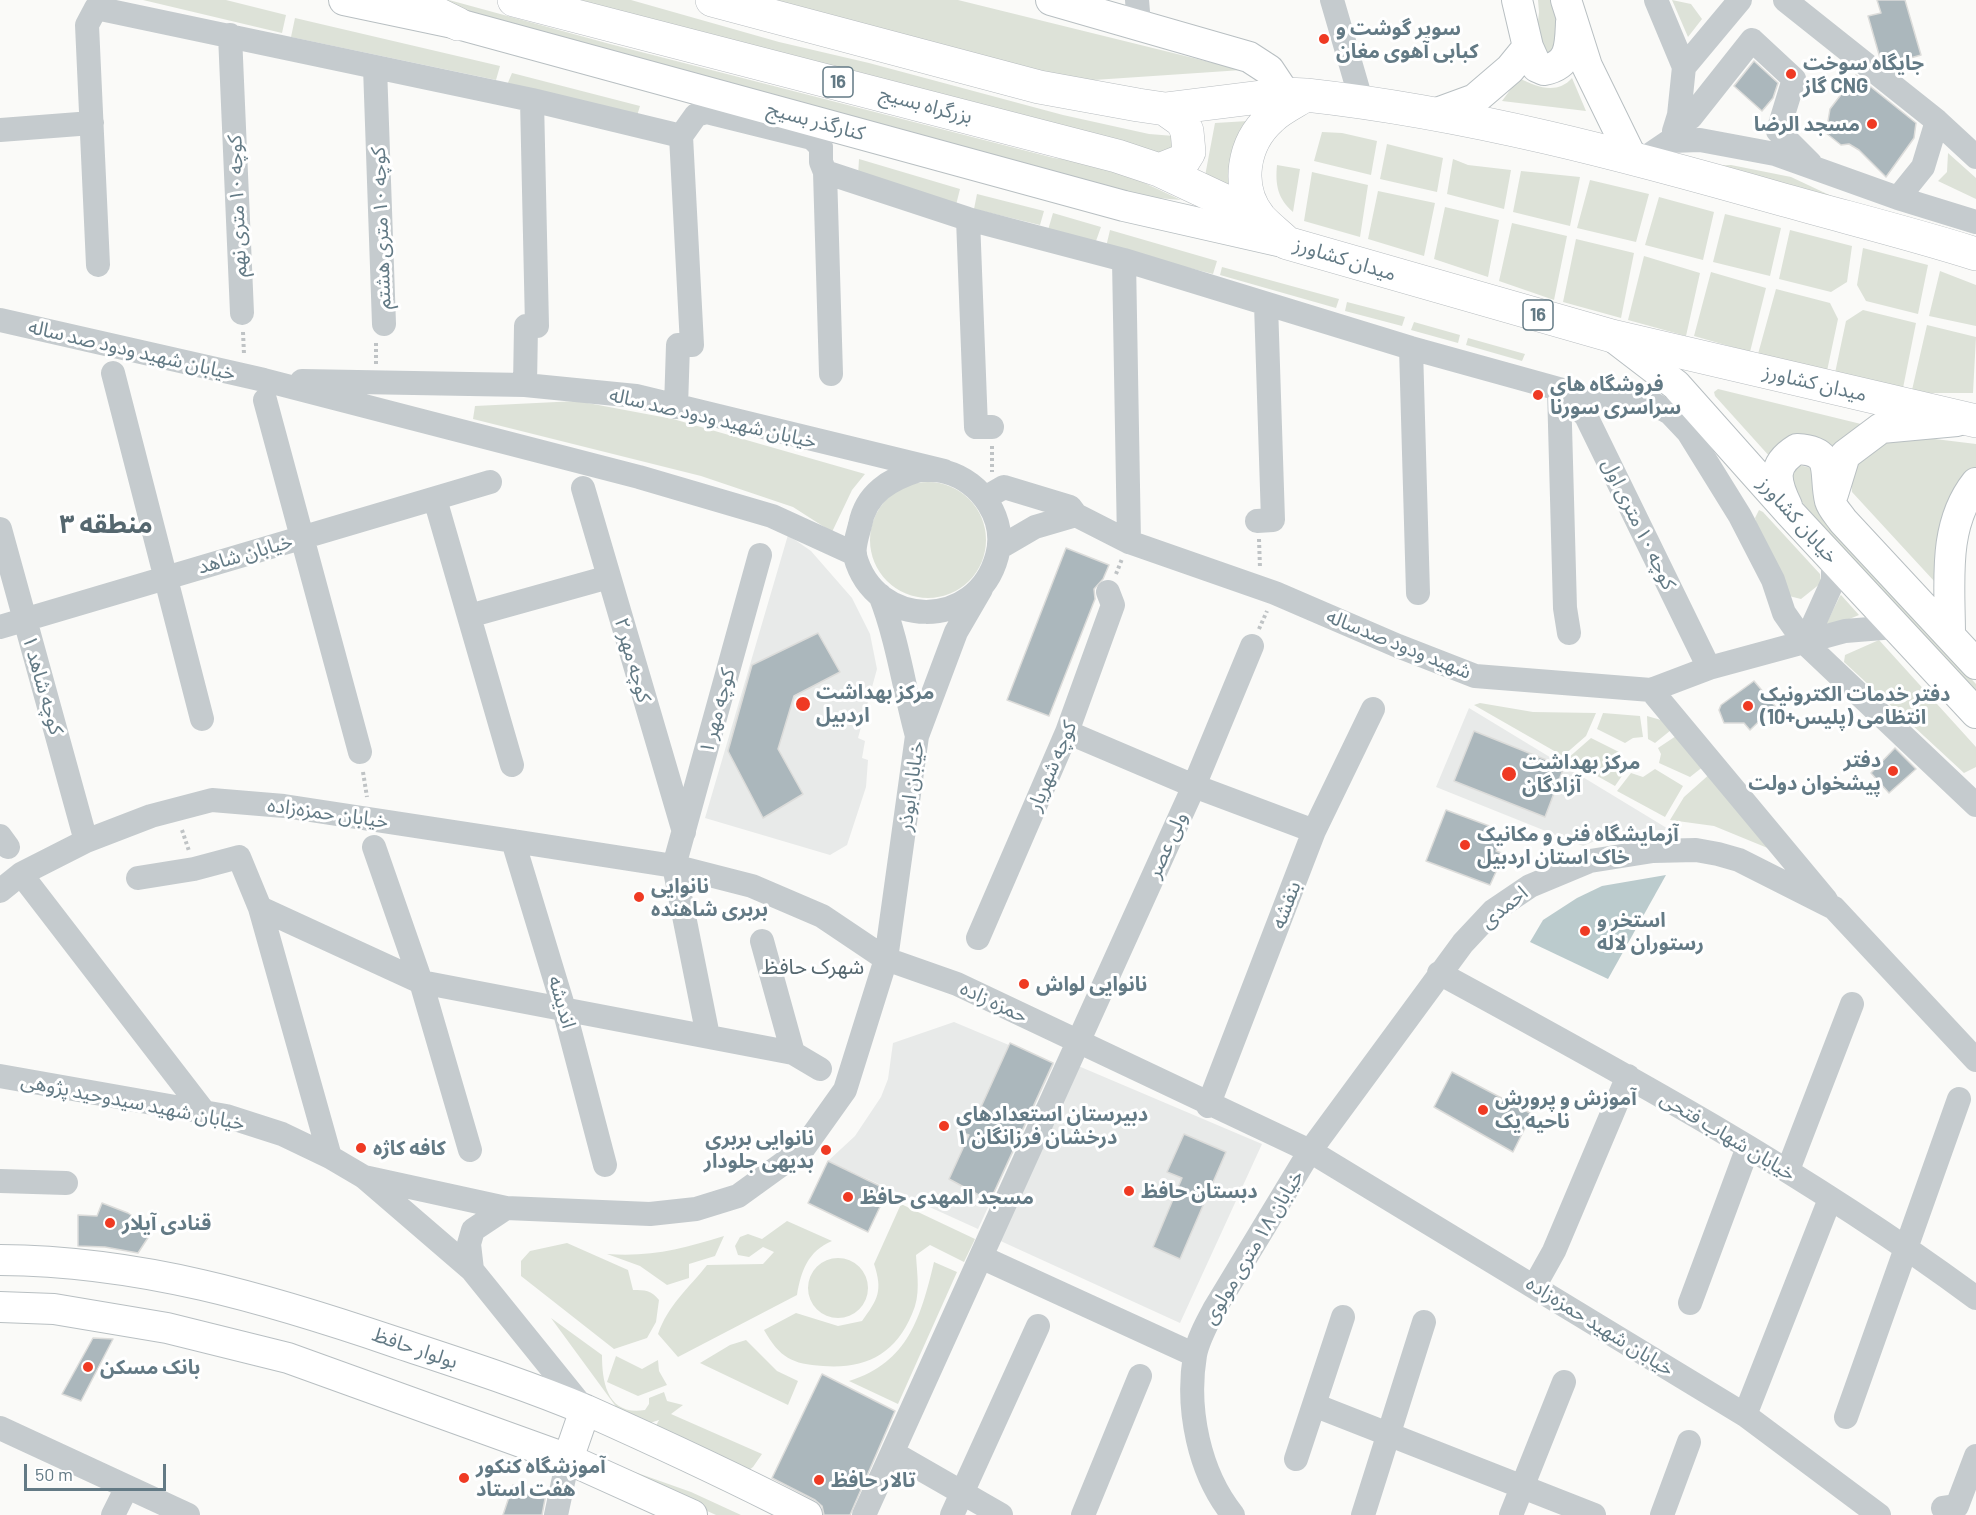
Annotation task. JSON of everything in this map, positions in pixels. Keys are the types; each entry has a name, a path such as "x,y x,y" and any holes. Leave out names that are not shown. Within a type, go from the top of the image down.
{"highway":[{"path":"409,0 458,24"},
{"name":"بزرگراه بسیج","path":"514,0 1117,156 1160,171 1259,217"},
{"name":"16","path":"712,0 1039,87 1165,109 1295,95 1434,114 1637,158 1976,254"},
{"name":"میدان کشاورز","path":"1295,95 1271,117 1253,140 1245,160 1246,190 1259,217 1287,243 1611,336 1975,421"},
{"path":"1160,171 1184,160 1189,152 1187,131 1182,121 1165,109"}],"main road":[{"name":"کنارگذر بسیج","path":"344,0 458,24 1124,206 1287,243"},
{"path":"1051,0 1138,12 1249,57 1269,70 1295,95"},
{"path":"1517,0 1528,47 1537,67 1544,70 1560,65 1567,58 1568,9"},
{"path":"1568,9 1587,66 1637,158"},
{"path":"1434,114 1475,99 1510,69 1528,47"},
{"name":"خیابان کشاورز","path":"1611,336 1676,385 1790,513 1976,713"},
{"path":"1830,503 1845,455 1881,428 1975,421"},
{"path":"1790,513 1780,491 1777,474 1780,462 1797,449 1812,450 1821,454 1827,465 1830,503"},
{"path":"1950,635 1953,528 1963,500 1976,483"},
{"name":"خیابان کشاورز","path":"1830,503 1843,521 1976,664"},
{"name":"بولوار حافظ","path":"0,1260 59,1260 117,1267 231,1290 296,1308 492,1374 585,1410 807,1515"},
{"path":"0,1307 54,1309 156,1326 288,1358 568,1459 692,1515"},
{"path":"568,1459 585,1410"}],"street":[{"path":"1332,0 1362,103"},
{"path":"1656,0 1684,67 1679,115 1670,141"},
{"path":"1684,67 1740,0"},
{"path":"1785,0 1937,121 1976,157"},
{"path":"98,265 87,25 96,8 532,100 681,136"},
{"name":"کوچه ۱۰ متری نهم","path":"230,35 242,313"},
{"path":"1679,115 1691,117 1752,40 1794,79 1778,131 1813,167"},
{"name":"کوچه ۱۰ متری هشتم","path":"375,67 384,324"},
{"path":"525,385 526,326 537,326 532,100"},
{"path":"676,406 678,345 692,345 681,136 696,115 707,112 812,138 821,147 821,162 825,172 831,374"},
{"path":"1898,198 1923,167 1937,121"},
{"path":"0,130 92,123"},
{"path":"1637,158 1670,141 1700,140 1775,154 1898,198 1976,222"},
{"path":"825,172 968,219 1124,260 1564,393 1650,402 1670,413 1682,426 1740,516 1773,580 1784,613 1805,643 1976,805"},
{"path":"968,219 976,427 992,427"},
{"path":"1124,260 1129,542"},
{"path":"1257,521 1273,520 1266,304"},
{"name":"خیابان شهید ودود صد ساله","path":"0,320 639,477 772,516 855,554"},
{"path":"1411,348 1418,593"},
{"path":"113,373 202,718"},
{"name":"خیابان شهید ودود صد ساله","path":"258,385 376,382 525,385 636,396 944,471"},
{"path":"258,385 360,752"},
{"path":"1564,393 1564,608 1569,633"},
{"name":"کوچه ۱۰ متری اول","path":"1564,393 1587,416 1709,668"},
{"path":"880,596 899,607 920,613 942,612 963,604 981,590 993,570 999,548 998,525 983,496 958,476 944,471 919,470 895,477 876,492 862,512 855,554 866,578 880,596 891,622 902,683 917,736"},
{"name":"خیابان شاهد","path":"0,627 490,482"},
{"name":"شهید ودود صدساله","path":"983,496 1004,487 1070,507 1076,515 1129,542 1268,590 1398,646 1475,676 1651,690 1709,668 1845,631 1895,627"},
{"name":"کوچه مهر ۲","path":"583,488 684,831"},
{"path":"435,499 512,765"},
{"path":"999,548 1035,527 1076,515"},
{"name":"کوچه شاهد ۱","path":"0,529 86,841"},
{"name":"کوچه مهر ۱","path":"674,867 760,555"},
{"path":"1805,643 1833,581 1833,560"},
{"path":"469,616 609,578"},
{"name":"خیابان ابوذر","path":"364,1177 506,1208 650,1214 696,1209 738,1196 803,1149 845,1090 886,959 917,736 956,632 981,590"},
{"name":"کوچه شهریار","path":"978,938 1067,732 1113,605 1108,592"},
{"name":"ولی عصر","path":"864,1515 1194,786 1252,646"},
{"path":"1651,690 1834,909"},
{"name":"بنفشه","path":"1208,1106 1314,831 1373,709"},
{"path":"1067,732 1194,786 1314,831"},
{"name":"خیابان حمزه‌زاده","path":"0,891 21,874 86,841 151,816 212,800 239,801 370,819 674,867"},
{"name":"اندیشه","path":"513,841 564,1009 605,1165"},
{"path":"374,847 421,982 470,1150"},
{"name":"احمدی","path":"1310,1151 1439,973 1493,911 1521,892 1568,868 1610,856 1696,850 1719,854 1739,860 1834,909 1974,1053"},
{"path":"138,878 194,869 238,857 260,908 330,1157"},
{"path":"674,867 708,1036"},
{"name":"حمزه زاده","path":"674,867 752,886 822,916 886,959 957,984 1208,1106 1310,1151"},
{"path":"21,874 205,1113"},
{"path":"260,908 421,982 793,1053 820,1069"},
{"path":"762,941 793,1053"},
{"name":"خیابان شهاب فتحی","path":"1439,973 1628,1076 1788,1170 1907,1247 1976,1298"},
{"path":"1788,1170 1852,1004"},
{"name":"خیابان شهید سیدوحید پژوهی","path":"0,1076 226,1116 282,1134 330,1157 364,1177 472,1270 585,1410"},
{"path":"1535,1286 1554,1251 1628,1076"},
{"path":"1846,1417 1959,1099"},
{"path":"1690,1303 1748,1147"},
{"name":"خیابان شهید حمزه‌زاده","path":"1310,1151 1745,1415 1879,1515"},
{"name":"خیابان ۱۸ متری مولوی","path":"1233,1515 1211,1484 1200,1447 1194,1394 1195,1355 1215,1308 1310,1151"},
{"path":"0,1181 66,1183"},
{"path":"1745,1415 1830,1199"},
{"path":"472,1270 469,1244 473,1230 506,1208"},
{"path":"981,1257 1195,1355"},
{"path":"1296,1459 1343,1317"},
{"path":"1362,1515 1424,1322"},
{"path":"952,1515 1038,1326"},
{"path":"1083,1515 1140,1376"},
{"path":"1511,1515 1564,1382"},
{"path":"1314,1406 1594,1515"},
{"path":"0,1428 188,1515"},
{"path":"1662,1515 1689,1442"},
{"path":"893,1453 1001,1515"},
{"path":"1943,1508 1957,1506 1976,1456"},
{"path":"560,1514 568,1459"},
{"path":"113,1515 127,1487"}],"path":[{"path":"242,313 258,385"},
{"name":"کوچه ۱۰ متری هشتم","path":"376,382 376,324 384,324"},
{"path":"983,496 992,474 992,427"},
{"path":"1252,646 1268,590 1257,521"},
{"path":"1108,592 1129,542"},
{"path":"360,752 370,819"},
{"path":"176,810 194,869"}],"shaded area":[{"path":"143,0 226,0 286,15 282,33"},
{"path":"432,0 449,0 610,44 1054,158 1106,165 1181,200 1146,197 644,67"},
{"path":"580,0 631,0 779,42 869,63 1063,115 1149,134 1174,136 1170,157"},
{"path":"750,0 958,0 1242,70 1079,81"},
{"path":"1538,0 1554,0 1560,33 1551,57 1535,49"},
{"path":"1672,0 1691,4 1702,19 1688,37"},
{"path":"295,18 500,66 496,80 291,37"},
{"path":"512,73 640,106 636,119 507,85"},
{"path":"1519,78 1533,84 1553,88 1572,78 1586,111 1502,101"},
{"path":"1248,121 1227,193 1205,176 1215,123"},
{"path":"1322,132 1342,133 1377,141 1371,175 1314,161"},
{"path":"1387,144 1443,158 1437,192 1380,179"},
{"path":"1948,153 1976,178 1976,199 1938,181 1947,172"},
{"path":"859,159 960,189 956,205 858,176"},
{"path":"1453,159 1468,165 1511,170 1504,209 1447,194"},
{"path":"1277,165 1300,169 1293,212 1281,197"},
{"path":"1731,165 1791,177 1857,208 1701,166"},
{"path":"1521,171 1580,177 1570,226 1513,212"},
{"path":"1312,172 1368,185 1360,237 1304,221"},
{"path":"1590,180 1649,194 1636,242 1577,228"},
{"path":"1378,191 1435,203 1424,256 1368,239"},
{"path":"977,194 1044,211 1040,225 974,209"},
{"path":"1659,197 1714,212 1703,260 1645,245"},
{"path":"1445,207 1499,220 1488,277 1434,259"},
{"path":"1053,213 1101,227 1096,241 1048,230"},
{"path":"1725,214 1781,228 1770,276 1713,262"},
{"path":"1512,223 1567,236 1554,300 1499,281"},
{"path":"1110,230 1217,261 1213,274 1106,247"},
{"path":"1790,230 1852,246 1847,282 1831,292 1779,279"},
{"path":"1576,239 1634,253 1621,318 1563,302"},
{"path":"1863,248 1928,265 1918,314 1866,301 1857,285"},
{"path":"1644,256 1700,273 1686,336 1628,320"},
{"path":"1222,267 1339,299 1336,308 1220,275"},
{"path":"1940,271 1976,285 1976,326 1929,316"},
{"path":"1711,272 1766,288 1750,352 1694,336"},
{"path":"1776,289 1830,303 1838,319 1827,371 1758,354"},
{"path":"1347,302 1405,317 1402,326 1345,311"},
{"path":"1863,310 1916,323 1903,388 1835,373 1846,321"},
{"path":"1414,322 1460,335 1458,343 1411,330"},
{"path":"1927,325 1976,337 1973,393 1927,393 1912,390"},
{"path":"1468,338 1525,354 1522,361 1466,345"},
{"path":"1718,389 1861,424 1834,454 1771,458 1715,396 1714,392"},
{"path":"577,401 673,419 865,474 852,490 832,532 793,507 701,476 473,419 475,406"},
{"path":"1902,435 1976,444 1976,470 1934,581 1852,492 1854,469 1864,453"},
{"path":"1799,465 1815,469 1883,585 1976,684 1976,696 1806,508 1791,485 1793,473"},
{"path":"928,482 950,486 969,499 982,518 986,540 982,562 969,581 950,594 928,598 906,594 887,581 874,562 870,540 874,518 887,499 906,486"},
{"path":"1759,510 1820,574 1821,583 1801,599 1789,596 1757,525 1755,518"},
{"name":"مرکز بهداشت اردبیل","path":"788,535 811,551 852,598 870,634 877,669 858,738 865,741 862,758 868,760 866,787 847,845 830,855 705,818"},
{"path":"1840,596 1859,615 1823,630"},
{"path":"1879,640 1976,747 1976,767 1964,773 1844,662 1845,655"},
{"path":"1480,703 1533,712 1596,713 1586,736 1563,756 1474,705"},
{"path":"1469,708 1670,830 1619,831 1583,846 1436,787"},
{"path":"1603,713 1640,716 1643,737 1633,738 1625,743 1597,729"},
{"path":"1647,716 1661,720 1671,730 1655,743 1648,739"},
{"path":"1676,736 1704,766 1690,777 1659,763 1661,754 1658,748"},
{"path":"1591,738 1619,752 1626,770 1615,786 1567,759"},
{"path":"1655,769 1683,786 1665,817 1617,791 1631,773 1643,777"},
{"path":"1712,772 1770,849 1714,826 1670,820 1684,797"},
{"name":"استخر و رستوران لاله","path":"1666,875 1608,979 1530,942 1543,920 1577,898 1602,886"},
{"name":"دبیرستان استعدادهای درخشان فرزانگان ۱","path":"954,1022 1054,1064 978,1229 828,1161 855,1136 881,1097 888,1079 893,1043"},
{"name":"دبستان حافظ","path":"1076,1065 1262,1144 1180,1323 994,1238"},
{"path":"901,1204 975,1239 964,1262 930,1245 916,1255 918,1285 915,1307 897,1340 877,1356 865,1362 838,1366 803,1363 788,1358 770,1340 764,1330 796,1313 838,1326 862,1321 872,1307 877,1294 878,1281 874,1264"},
{"path":"787,1221 832,1241 811,1256 801,1278 797,1295 678,1357 658,1334 667,1314 680,1297 707,1265 763,1264 774,1252 763,1247 749,1257 738,1255 735,1246 740,1237 748,1234 762,1239"},
{"path":"724,1236 715,1256 689,1264 689,1278 667,1285 640,1266 607,1254 667,1251"},
{"path":"567,1243 628,1270 633,1290 648,1291 659,1300 656,1322 647,1338 614,1349 521,1276 521,1261 530,1251"},
{"path":"838,1258 850,1260 863,1271 868,1288 866,1300 855,1313 838,1318 826,1316 813,1305 808,1288 810,1276 821,1263"},
{"path":"934,1262 957,1272 898,1404 849,1381 885,1363 909,1335 924,1301"},
{"path":"551,1318 602,1355 606,1387 615,1403 633,1411 645,1410 649,1404 649,1398 664,1392 667,1401 683,1405 671,1414 762,1454 753,1467 741,1476 652,1433 659,1420 647,1424 625,1419"},
{"path":"746,1340 777,1371 798,1381 788,1405 700,1363 730,1345"},
{"path":"616,1356 642,1369 658,1360 659,1371 667,1385 638,1396 607,1382"},
{"path":"629,1470 691,1492 741,1515 716,1515 661,1490"}],"building":[{"path":"1877,0 1905,0 1921,55 1889,64 1880,58 1868,16 1881,13"},
{"path":"1754,61 1778,83 1773,98 1762,111 1734,86"},
{"name":"مسجد الرضا","path":"1856,75 1916,123 1914,138 1886,177 1859,150 1849,144 1841,145 1826,133 1830,109"},
{"path":"1066,548 1109,565 1103,579 1094,589 1095,599 1049,716 1007,700"},
{"path":"818,633 840,672 794,696 778,749 803,794 763,818 728,751 752,665"},
{"name":"دفتر خدمات الکترونیک انتظامی (پلیس+10)","path":"1754,681 1775,706 1750,730 1744,723 1724,723 1719,710 1721,705"},
{"name":"مرکز بهداشت آزادگان","path":"1474,731 1564,767 1545,817 1454,781"},
{"name":"دفتر پیشخوان دولت","path":"1895,748 1916,769 1889,793 1871,773"},
{"name":"آزمایشگاه فنی و مکانیک خاک استان اردبیل","path":"1446,810 1492,827 1490,836 1500,839 1496,851 1504,854 1490,885 1426,861"},
{"path":"1010,1043 1053,1063 990,1201 949,1179 969,1135 957,1131 965,1114 976,1118"},
{"name":"آموزش و پرورش ناحیه یک","path":"1452,1072 1532,1114 1513,1152 1434,1107"},
{"path":"1184,1134 1226,1152 1180,1259 1153,1247 1182,1178 1167,1172"},
{"name":"مسجد المهدی حافظ","path":"828,1161 888,1190 868,1232 808,1203"},
{"name":"قنادی آیلار","path":"102,1203 128,1213 153,1230 138,1253 105,1247 78,1246 78,1215 97,1216"},
{"name":"بانک مسکن","path":"93,1338 113,1339 81,1401 62,1394"},
{"path":"822,1374 895,1411 850,1515 824,1515 822,1506 815,1500 772,1478"},
{"path":"513,1485 542,1495 545,1499 542,1515 503,1515"}],"place":[{"name":"سوپر گوشت و کبابی آهوی مغان","path":"1324,39"},
{"name":"جایگاه سوخت گاز CNG","path":"1791,74"},
{"name":"مسجد الرضا","path":"1872,124"},
{"name":"فروشگاه های سراسری سورنا","path":"1538,395"},
{"name":"مرکز بهداشت اردبیل","path":"803,704"},
{"name":"دفتر خدمات الکترونیک انتظامی (پلیس+10)","path":"1748,706"},
{"name":"دفتر پیشخوان دولت","path":"1893,771"},
{"name":"مرکز بهداشت آزادگان","path":"1509,774"},
{"name":"آزمایشگاه فنی و مکانیک خاک استان اردبیل","path":"1465,845"},
{"name":"نانوایی بربری شاهنده","path":"639,897"},
{"name":"استخر و رستوران لاله","path":"1585,931"},
{"name":"نانوایی لواش","path":"1024,984"},
{"name":"آموزش و پرورش ناحیه یک","path":"1483,1110"},
{"name":"دبیرستان استعدادهای درخشان فرزانگان ۱","path":"944,1126"},
{"name":"کافه کاژه","path":"361,1148"},
{"name":"نانوایی بربری بدیهی جلودار","path":"826,1150"},
{"name":"دبستان حافظ","path":"1129,1191"},
{"name":"مسجد المهدی حافظ","path":"848,1197"},
{"name":"قنادی آیلار","path":"110,1223"},
{"name":"بانک مسکن","path":"88,1367"},
{"name":"آموزشگاه کنکور هفت استاد","path":"464,1478"},
{"name":"تالار حافظ","path":"819,1480"}],"district":[{"name":"منطقه ۳","path":"106,524"},
{"name":"شهرک حافظ","path":"813,967"}]}
